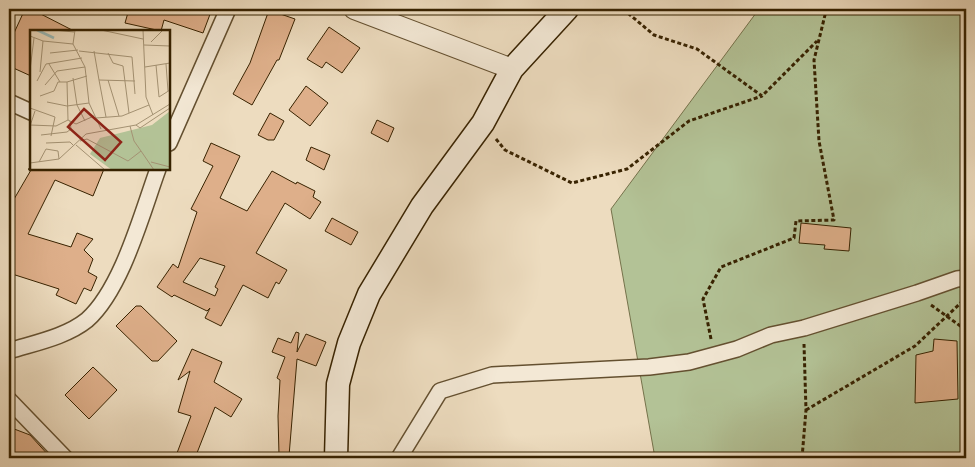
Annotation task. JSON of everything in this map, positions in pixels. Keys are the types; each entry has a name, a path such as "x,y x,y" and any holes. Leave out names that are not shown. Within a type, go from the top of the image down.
{"main road":[{"path":"336,458 338,384 349,342 369,294 422,206 483,123 512,69 568,9"}],"street":[{"path":"170,141 228,9"},
{"path":"354,9 512,69"},
{"path":"9,102 30,112"},
{"path":"9,350 67,332 87,320 107,294 120,272 158,170"},
{"path":"399,458 440,391 492,375 649,367 689,362 737,349 771,335 804,328 957,279 966,278"},
{"path":"9,400 65,458"}],"path":[{"path":"623,9 654,36 697,49 762,96"},
{"path":"715,354 703,299 721,267 794,238 796,221 834,220 819,141 814,60 825,15 818,9"},
{"path":"483,123 505,150 572,183 627,169 688,121 762,96 818,40"},
{"path":"917,293 966,330"},
{"path":"806,410 915,346 966,298"},
{"path":"802,458 806,410 804,328"}],"green space":[{"path":"759,9 966,9 966,458 655,458 611,209"}],"building":[{"path":"25,9 31,9 72,30 30,30 30,76 9,66 9,44"},
{"path":"129,9 212,9 203,33 164,20 161,30 125,23"},
{"path":"269,10 295,19 279,60 277,60 252,105 233,94 250,63"},
{"path":"329,27 360,48 342,73 326,62 322,68 307,59"},
{"path":"306,86 328,103 310,126 289,110"},
{"path":"270,113 284,121 274,140 268,140 258,135"},
{"path":"377,120 394,128 388,142 371,133"},
{"path":"211,143 240,156 220,198 247,211 272,171 296,184 297,182 315,191 313,197 321,202 310,219 285,203 256,253 287,270 279,284 276,282 268,298 243,285 221,326 205,318 210,308 207,311 174,295 172,297 157,287 173,264 178,268 197,212 191,209 213,166 203,161","holes":["200,258 225,266 215,287 218,289 215,296 183,282"]},
{"path":"311,147 330,155 324,170 306,160"},
{"path":"31,170 104,170 93,196 55,180 28,234 71,247 77,233 93,239 84,250 93,259 88,272 97,277 91,291 84,288 76,304 56,295 59,289 9,273 9,222 14,209 10,206"},
{"path":"332,218 358,232 351,245 325,231"},
{"path":"801,223 851,228 849,251 824,249 825,245 799,243"},
{"path":"136,306 141,306 177,341 158,361 152,361 116,326"},
{"path":"296,332 299,333 297,352 306,334 326,342 316,366 297,359 289,456 279,455 278,416 280,380 277,378 285,357 272,352 278,338 291,343"},
{"path":"934,339 957,341 958,399 915,403 916,355 933,351"},
{"path":"192,349 222,362 214,382 242,399 231,417 215,407 195,458 177,453 191,416 178,412 190,371 178,380"},
{"path":"93,367 117,390 89,419 65,395"},
{"path":"9,427 30,435 51,458 9,458"}]}
